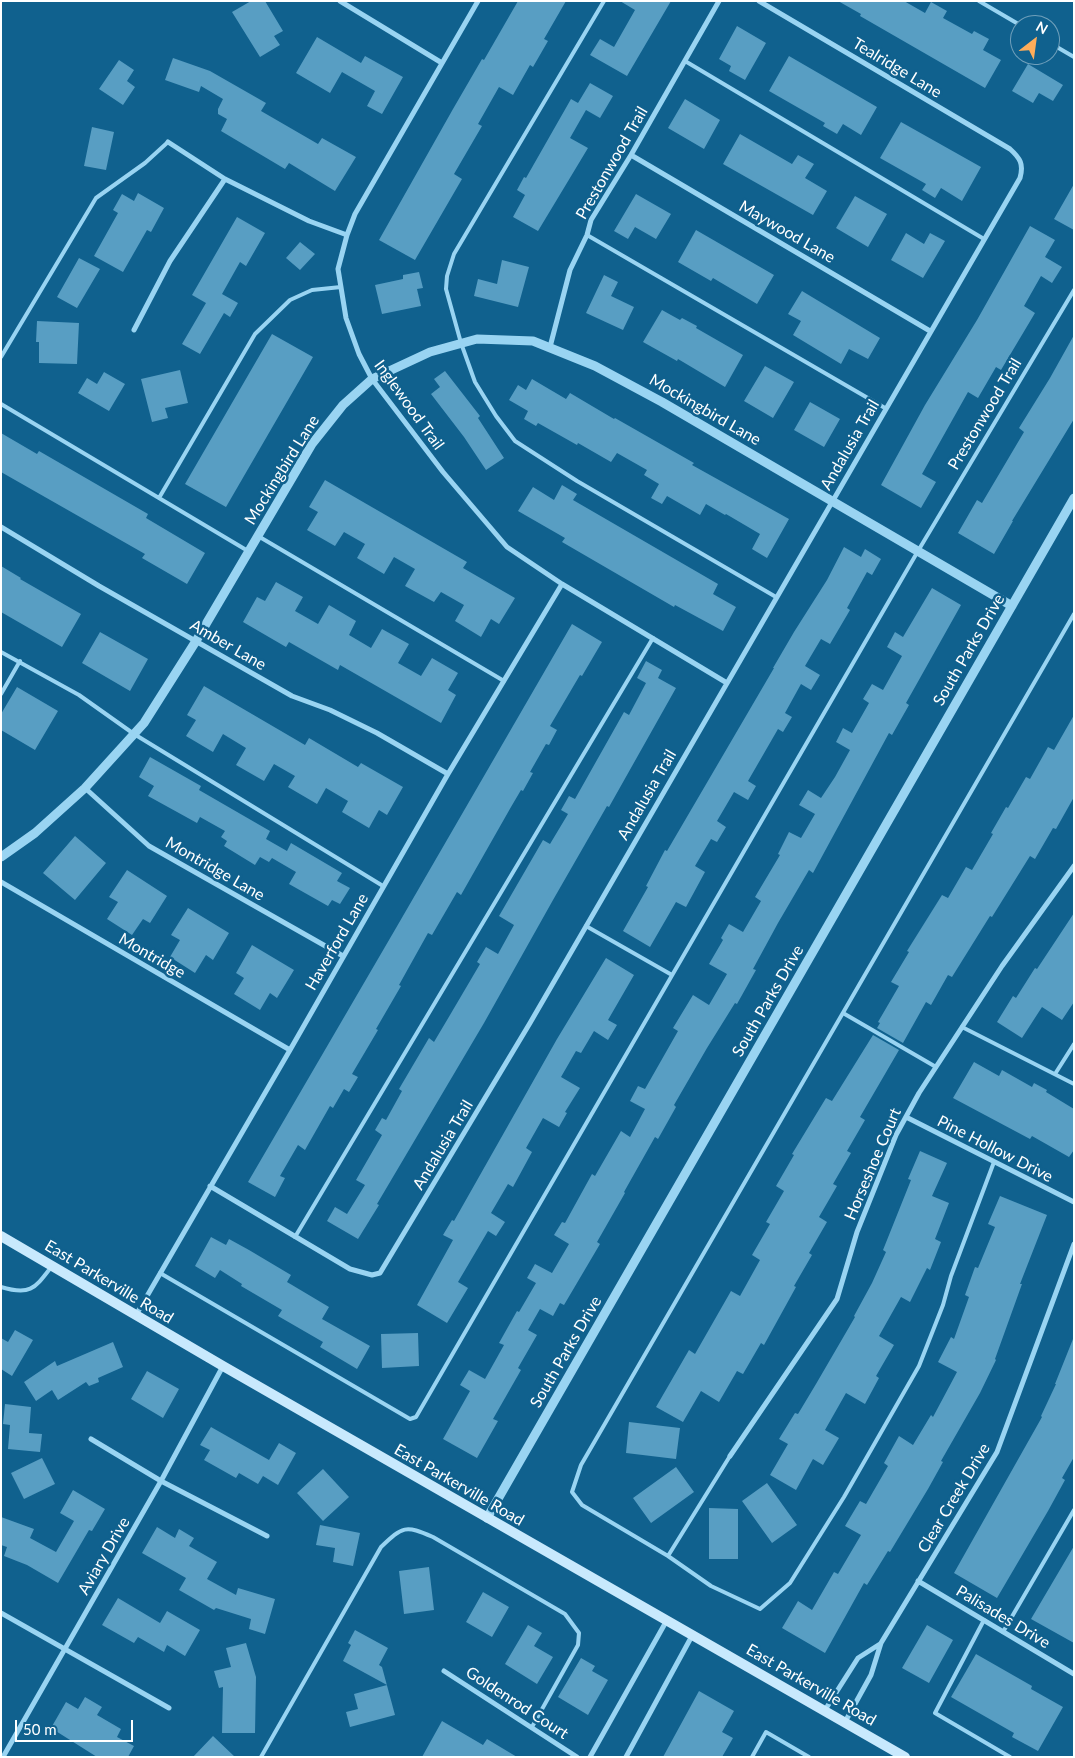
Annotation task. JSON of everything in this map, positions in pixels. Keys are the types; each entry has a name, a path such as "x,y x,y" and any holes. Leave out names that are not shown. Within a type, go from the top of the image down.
{"main road":[{"name":"East Parkerville Road","path":"1,1236 223,1366 905,1757"}],"street":[{"path":"340,1 442,63"},
{"name":"Inglewood Trail","path":"478,1 355,214 338,269 346,318 372,379 443,472 507,547 562,584 727,683"},
{"name":"Prestonwood Trail","path":"550,347 570,270 587,235 591,220 631,155 719,1"},
{"name":"Tealridge Lane","path":"759,1 1010,149 1020,158"},
{"path":"168,142 225,179 308,221 347,235"},
{"name":"Maywood Lane","path":"631,155 930,331"},
{"name":"Andalusia Trail","path":"210,1186 350,1269 372,1275 380,1273 586,926 1020,178 1022,169 1020,158"},
{"path":"134,330 170,262 225,179"},
{"name":"Mockingbird Lane","path":"1,857 35,833 85,788 144,723 196,641 312,444 343,405 372,379 430,352 477,339 533,341 595,366 662,402 1012,606"},
{"name":"South Parks Drive","path":"487,1518 1074,498"},
{"name":"Amber Lane","path":"1,527 99,586 292,696 330,710 377,733 448,774"},
{"name":"Haverford Lane","path":"136,1315 448,774 562,584"},
{"name":"Montridge Lane","path":"85,788 149,846 342,956"},
{"name":"Horseshoe Court","path":"730,1456 837,1299 857,1232 896,1135 906,1117 936,1067 1002,966 1074,866"},
{"name":"Montridge","path":"1,882 290,1050"},
{"name":"Pine Hollow Drive","path":"906,1117 1074,1202"},
{"name":"Clear Creek Drive","path":"845,1722 871,1675 881,1643 998,1452 1074,1244"},
{"name":"Aviary Drive","path":"3,1757 161,1481 223,1366"},
{"path":"91,1438 161,1481 267,1536"},
{"name":"Palisades Drive","path":"918,1581 1074,1674"},
{"path":"1,1613 169,1708"},
{"path":"590,1757 667,1620"},
{"path":"626,1757 693,1634"},
{"name":"Clear Creek Drive","path":"824,1710 858,1658 881,1643"},
{"name":"Goldenrod Court","path":"444,1671 577,1757"}],"lane":[{"path":"604,1 454,254 447,276 446,289 461,343 474,382 515,441 577,481 776,597"},
{"path":"979,1 1010,19"},
{"path":"1060,49 1074,57"},
{"path":"685,61 984,239"},
{"path":"1,357 96,198 145,163 168,142"},
{"path":"587,235 885,408"},
{"path":"159,498 255,334 290,300 312,290 341,287"},
{"name":"Prestonwood Trail","path":"160,1273 410,1419 416,1417 918,551 1074,290"},
{"path":"1,404 249,551"},
{"path":"258,536 504,680"},
{"path":"994,1162 919,1366 844,1497 790,1583 760,1609 712,1586 668,1556 582,1506 572,1492 581,1465 1074,614"},
{"path":"295,1237 653,638"},
{"path":"1,652 79,695 134,734 383,886"},
{"path":"1,694 20,661"},
{"path":"586,926 672,975"},
{"path":"843,1012 936,1067"},
{"path":"962,1027 1074,1084"},
{"path":"1055,1074 1074,1044"},
{"path":"1,1286 20,1291 36,1287 53,1266"},
{"path":"668,1556 730,1456"},
{"path":"1003,1632 1074,1510"},
{"path":"261,1757 381,1547 398,1531 412,1528 450,1546 565,1614 580,1633 578,1645 532,1727"},
{"path":"984,1620 935,1714 1010,1757"},
{"path":"752,1757 766,1732 809,1757"}],"building":[{"path":"251,1 265,1 283,31 274,36 280,45 260,57 232,12"},
{"path":"518,1 566,1 544,39 548,41 533,67 530,65 513,95 499,87 478,124 482,126 454,174 462,179 415,260 379,240 482,59 484,60"},
{"path":"620,1 671,1 627,76 590,55 600,39 614,47 635,10"},
{"path":"838,1 904,1 925,13 931,2 947,11 943,18 972,34 974,31 989,39 983,50 1001,60 985,88 860,16 861,14"},
{"path":"737,26 766,43 745,80 729,71 731,66 719,59"},
{"path":"317,37 361,63 365,56 403,77 382,114 367,106 375,91 342,72 330,93 296,73"},
{"path":"789,56 877,107 861,135 843,124 837,134 823,126 825,123 769,91"},
{"path":"173,58 210,71 266,103 261,111 318,144 322,138 356,157 335,191 289,163 285,169 221,131 227,119 218,114 218,109 223,99 201,86 199,92 165,80"},
{"path":"119,60 134,70 127,81 135,87 123,105 99,89"},
{"path":"1027,65 1063,85 1053,101 1039,93 1033,103 1012,91"},
{"path":"590,83 613,96 600,118 586,110 570,138 588,148 538,231 513,217 525,195 517,190 524,177 526,178 571,99 578,103"},
{"path":"685,99 720,120 704,149 668,128"},
{"path":"901,122 981,167 962,201 941,188 935,198 922,190 926,184 880,158"},
{"path":"92,127 114,132 106,170 84,166"},
{"path":"740,134 792,164 798,155 814,164 805,178 827,191 813,215 723,164"},
{"path":"1074,184 1074,230 1054,219"},
{"path":"138,193 164,208 151,232 147,230 123,272 94,256 118,213 113,210 122,194 134,201"},
{"path":"636,194 671,214 656,239 635,227 628,239 614,231"},
{"path":"855,196 887,214 868,247 836,228"},
{"path":"237,217 265,233 246,266 240,262 222,294 238,303 230,317 224,313 200,354 182,344 206,303 192,295"},
{"path":"1030,226 1055,240 1045,257 1062,267 1052,283 1041,276 1024,306 1035,313 1001,370 996,367 978,398 968,392 922,474 936,482 921,508 881,485 925,405 977,320"},
{"path":"696,230 774,275 757,304 713,278 711,281 678,262"},
{"path":"906,233 924,244 930,233 945,241 923,278 891,260"},
{"path":"300,242 315,254 300,270 286,258"},
{"path":"79,258 100,269 77,308 57,297"},
{"path":"502,260 529,267 518,307 474,296 478,279 497,284"},
{"path":"419,272 423,288 417,289 421,306 382,314 375,285 403,279 403,275"},
{"path":"604,275 618,282 611,296 634,307 623,330 586,313"},
{"path":"802,291 880,338 868,359 849,349 841,364 793,335 801,321 788,314"},
{"path":"662,310 680,320 682,318 697,326 696,328 743,355 725,387 678,359 677,361 643,342"},
{"path":"37,321 79,323 77,364 39,363 39,342 36,342"},
{"path":"272,334 313,357 226,507 185,484"},
{"path":"1074,335 1074,419 994,554 958,533 977,500 982,503 1024,432 1019,428"},
{"path":"765,366 794,382 773,418 744,401"},
{"path":"180,370 188,403 165,408 168,418 152,422 141,379"},
{"path":"445,371 480,416 478,418 504,458 486,470 464,437 431,394 440,387 434,379"},
{"path":"104,372 125,384 109,411 78,393 87,378 97,384"},
{"path":"532,379 566,399 570,393 694,463 692,465 789,519 767,558 752,549 760,534 726,514 706,504 700,515 667,496 662,504 651,498 659,484 644,475 647,470 617,453 611,462 538,423 536,426 524,419 528,411 509,400 518,385 526,390"},
{"path":"810,402 840,419 824,447 794,430"},
{"path":"1,433 37,454 39,451 148,514 146,518 205,553 187,584 142,558 145,554 1,472"},
{"path":"325,480 467,562 463,568 515,598 499,624 491,619 481,637 455,621 464,605 441,592 434,602 405,586 415,569 394,557 384,574 357,558 365,544 344,532 335,546 307,530 318,512 309,507"},
{"path":"562,485 577,494 573,500 718,584 713,594 736,607 723,631 675,605 674,607 562,542 565,538 518,511 533,487 554,500"},
{"path":"844,547 861,557 865,549 881,559 872,575 867,572 847,608 850,610 830,644 821,639 805,666 820,675 811,690 801,684 785,713 792,717 783,732 778,729 748,781 756,786 748,800 734,792 717,821 726,827 717,842 711,839 695,866 705,872 686,907 676,902 650,947 623,931 648,887 646,886 665,850 667,851 794,632 827,580"},
{"path":"1,566 81,614 62,647 1,612"},
{"path":"276,582 303,597 295,611 318,624 329,605 356,621 349,635 371,648 382,629 409,644 398,663 421,676 432,658 458,673 448,690 456,695 441,723 340,665 338,670 289,642 286,647 243,622 257,597 265,601"},
{"path":"932,588 961,605 906,703 909,705 892,735 889,733 813,873 809,870 778,923 753,969 756,970 737,1004 735,1003 707,1048 674,1105 676,1107 658,1139 655,1137 597,1242 600,1244 564,1305 560,1303 553,1316 540,1309 528,1330 537,1335 518,1368 521,1370 493,1419 498,1421 477,1458 443,1439 470,1391 460,1385 469,1370 485,1379 504,1345 499,1343 536,1283 527,1278 535,1264 552,1273 569,1244 554,1235 562,1222 565,1223 592,1174 595,1176 621,1131 630,1137 645,1109 630,1101 638,1086 645,1089 678,1031 673,1028 693,995 709,1005 727,974 709,964 723,940 721,938 729,924 743,932 761,901 755,897 780,855 778,854 789,832 801,838 815,814 799,805 808,790 821,798 835,777 850,750 836,742 843,728 852,733 869,703 863,699 872,684 883,690 902,656 887,647 895,632 903,637"},
{"path":"572,624 602,642 550,726 557,730 549,745 546,744 530,772 533,773 523,791 521,790 461,895 457,892 432,935 428,933 399,985 401,986 376,1029 378,1030 352,1074 358,1077 349,1092 344,1089 333,1108 330,1106 305,1150 298,1145 280,1176 285,1178 275,1197 248,1182"},
{"path":"100,632 148,659 130,691 82,663"},
{"path":"646,661 662,670 658,678 676,688 358,1239 327,1221 335,1207 347,1214 365,1185 356,1180 382,1135 375,1130 382,1118 386,1120 402,1091 399,1089 429,1038 434,1042 480,964 477,962 486,947 498,954 514,925 499,916 543,840 550,844 568,814 561,810 569,796 575,799 624,712 629,715 646,683 637,678"},
{"path":"204,686 305,745 309,738 358,767 361,763 403,787 387,815 379,810 369,828 342,812 348,801 326,788 317,804 288,787 295,776 274,764 264,781 236,765 246,748 223,734 213,752 186,736 196,720 187,715"},
{"path":"17,687 58,711 35,750 1,730 1,714"},
{"path":"1074,715 1074,797 1056,829 1053,828 1035,859 1030,856 952,977 948,975 931,1005 926,1002 903,1043 877,1028 880,1023 878,1022 899,986 891,982 909,952 907,951 942,895 948,898 966,867 972,870 1006,807 1008,808 1026,777 1030,779 1048,747 1054,750"},
{"path":"150,757 201,786 199,790 270,831 266,839 287,851 291,843 342,873 337,881 350,888 340,904 332,900 328,906 289,884 296,872 272,858 269,862 260,857 255,865 224,846 227,841 221,837 225,831 200,817 197,823 148,796 154,786 139,777"},
{"path":"75,836 106,863 75,900 43,873"},
{"path":"127,870 167,896 150,923 143,919 132,935 107,919 118,902 109,897"},
{"path":"188,908 229,933 213,960 206,955 195,973 170,957 180,940 171,935"},
{"path":"1074,913 1074,1002 1062,1020 1042,1007 1022,1038 997,1022 1013,996 1016,998 1035,968 1037,969"},
{"path":"252,945 294,970 277,998 270,993 260,1010 234,994 244,978 236,973"},
{"path":"606,958 634,975 608,1020 617,1025 608,1040 594,1031 581,1053 576,1051 561,1077 580,1088 565,1112 567,1113 559,1127 543,1118 526,1148 532,1152 513,1187 508,1184 491,1213 505,1222 496,1236 488,1231 458,1282 468,1288 447,1323 417,1305 453,1240 443,1235 452,1220 454,1221 557,1039"},
{"path":"873,1035 899,1050 860,1117 865,1120 847,1151 851,1153 833,1184 837,1186 819,1217 827,1222 809,1253 812,1255 764,1345 761,1343 743,1374 737,1371 719,1402 701,1391 683,1422 656,1407 689,1350 695,1354 731,1291 740,1296 760,1260 752,1255 770,1224 766,1222 784,1191 776,1186 794,1155 792,1154 826,1098 832,1101"},
{"path":"974,1062 999,1076 1002,1070 1032,1087 1034,1083 1074,1109 1074,1150 1069,1157 1032,1136 1030,1139 953,1098"},
{"path":"920,1151 947,1163 932,1196 949,1203 935,1239 941,1242 930,1270 927,1268 910,1302 901,1297 879,1336 894,1345 876,1376 879,1378 865,1404 846,1393 825,1430 839,1438 823,1465 813,1459 796,1490 770,1475 788,1444 779,1439 795,1413 798,1414 816,1384 855,1317 872,1283 886,1252 883,1250 911,1180 908,1179"},
{"path":"1000,1196 1047,1215 1020,1284 1022,1284 996,1360 980,1393 941,1461 943,1462 928,1489 890,1552 888,1551 867,1585 864,1583 825,1653 782,1628 798,1601 812,1610 834,1572 838,1574 861,1535 845,1526 860,1501 866,1504 888,1466 884,1463 899,1436 913,1445 931,1415 933,1417 957,1372 938,1362 951,1337 954,1339 969,1297 965,1295 975,1267 978,1268 995,1227 988,1224"},
{"path":"211,1237 226,1245 229,1239 249,1250 291,1275 287,1282 329,1307 322,1319 370,1346 357,1369 320,1347 323,1342 278,1316 282,1310 241,1286 242,1284 220,1270 215,1278 195,1266"},
{"path":"15,1330 33,1340 12,1376 1,1369 1,1338 8,1342"},
{"path":"418,1333 419,1366 382,1368 381,1334"},
{"path":"1073,1339 1074,1457 1062,1478 1065,1480 997,1598 954,1573 1042,1417"},
{"path":"113,1342 123,1367 98,1378 99,1382 89,1386 86,1382 58,1400 52,1390 36,1401 24,1382 55,1361 57,1366"},
{"path":"147,1371 179,1389 163,1418 131,1399"},
{"path":"5,1404 31,1407 29,1433 42,1434 40,1452 8,1449 10,1425 3,1424"},
{"path":"629,1422 680,1428 676,1459 626,1453"},
{"path":"211,1427 269,1460 279,1443 296,1453 278,1485 263,1476 258,1484 239,1473 236,1478 204,1460 210,1450 200,1445"},
{"path":"42,1458 55,1484 24,1499 11,1473"},
{"path":"676,1467 694,1492 651,1523 633,1498"},
{"path":"323,1469 349,1497 323,1521 297,1493"},
{"path":"767,1483 797,1525 772,1543 742,1501"},
{"path":"73,1490 105,1509 92,1531 89,1530 58,1583 27,1565 4,1556 7,1547 1,1545 1,1517 34,1529 30,1538 56,1552 74,1521 60,1513"},
{"path":"709,1508 738,1509 738,1559 709,1559"},
{"path":"320,1525 360,1533 353,1566 333,1562 335,1548 316,1545"},
{"path":"157,1527 175,1538 179,1529 194,1538 189,1546 217,1562 207,1579 236,1595 238,1588 275,1599 265,1634 249,1629 251,1619 216,1608 214,1610 179,1590 186,1578 142,1553"},
{"path":"1074,1546 1074,1643 1031,1619"},
{"path":"429,1567 434,1610 404,1614 399,1571"},
{"path":"483,1592 509,1607 492,1637 466,1622"},
{"path":"118,1598 160,1623 167,1611 200,1630 185,1656 167,1645 164,1652 138,1637 134,1643 102,1625"},
{"path":"528,1625 542,1633 534,1646 553,1657 537,1684 505,1664"},
{"path":"927,1625 953,1640 929,1683 902,1668"},
{"path":"355,1630 388,1648 379,1665 382,1667 387,1685 343,1661 351,1645 348,1643"},
{"path":"246,1643 256,1677 255,1733 222,1733 223,1687 219,1688 214,1671 231,1667 226,1648"},
{"path":"976,1654 1032,1686 1031,1689 1063,1707 1038,1751 1012,1737 1014,1733 951,1697"},
{"path":"581,1658 595,1666 592,1671 608,1680 588,1715 558,1697"},
{"path":"387,1685 395,1715 350,1727 346,1712 358,1709 354,1694"},
{"path":"699,1691 734,1711 722,1732 733,1738 722,1757 663,1757"},
{"path":"85,1697 102,1707 97,1715 121,1729 117,1737 134,1746 128,1757 97,1757 51,1728 66,1702 78,1709"},
{"path":"442,1721 483,1745 487,1739 517,1757 422,1757"},
{"path":"213,1736 235,1757 193,1757"}]}
